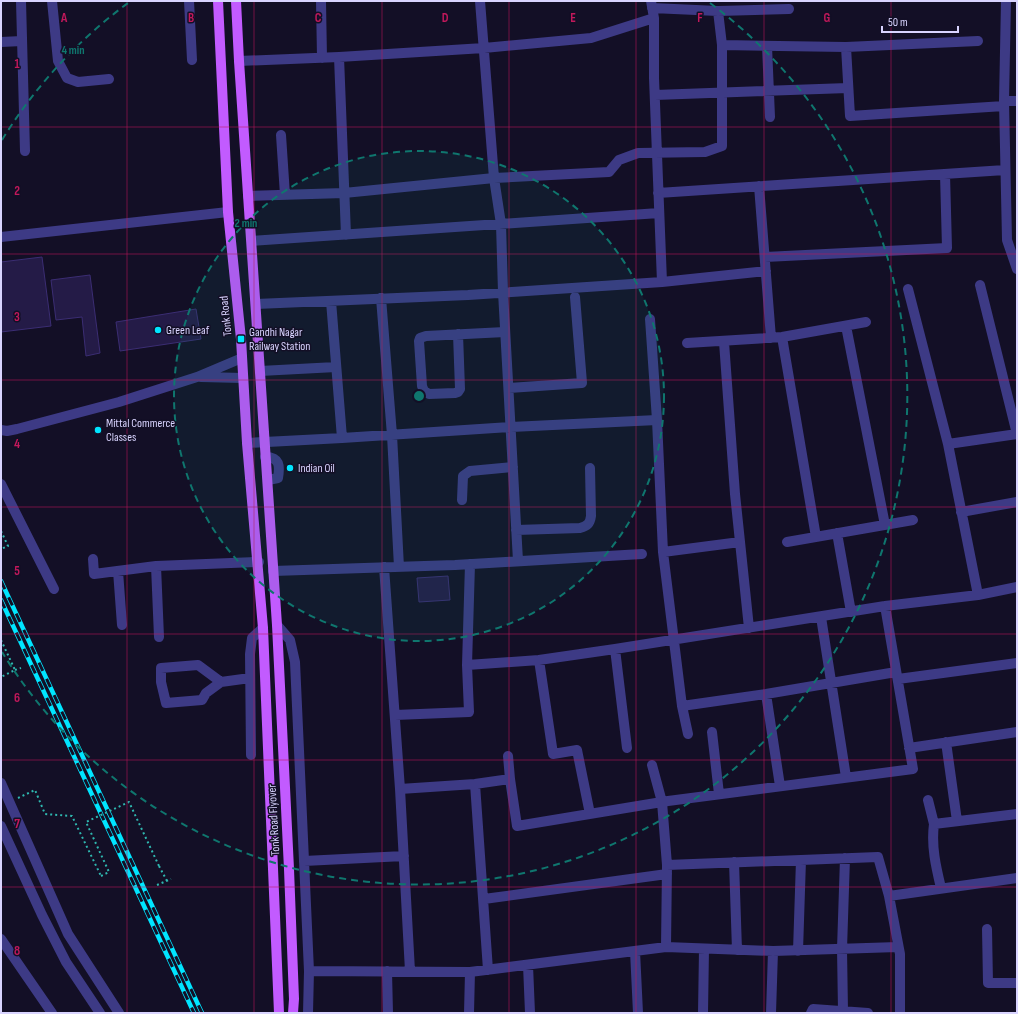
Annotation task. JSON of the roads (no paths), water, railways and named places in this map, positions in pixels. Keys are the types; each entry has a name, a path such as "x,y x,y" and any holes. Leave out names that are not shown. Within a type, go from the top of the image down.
{"main road":[{"name":"Tonk Road","path":"218,1 228,212 241,339 247,443 259,562 263,628"},
{"path":"236,1 277,625"},
{"name":"Tonk Road Flyover","path":"277,625 289,869 294,999 293,1013"},
{"name":"Tonk Road Flyover","path":"263,628 279,1013"}],"street":[{"path":"20,1 25,151"},
{"path":"52,1 58,62 67,78 78,82 109,79"},
{"path":"189,1 192,60"},
{"path":"321,1 322,58"},
{"path":"480,1 494,178 501,224 503,292 518,561"},
{"path":"1006,1 1004,104 1005,170 1008,240 1017,269"},
{"path":"239,61 322,58 484,48 591,38 653,9 718,11 747,5 789,9"},
{"path":"653,9 662,282"},
{"path":"248,196 344,193 494,178 609,172 619,160 638,153 705,152 722,146 722,45 718,11"},
{"path":"1,42 22,41"},
{"path":"722,45 846,47 978,41"},
{"path":"767,46 770,117"},
{"path":"846,47 850,116 1004,104 1017,101"},
{"path":"339,57 346,235"},
{"path":"655,95 848,88"},
{"path":"281,134 285,195"},
{"path":"658,193 1005,170"},
{"path":"765,257 947,248 946,174"},
{"path":"759,186 771,338"},
{"path":"1,237 228,212"},
{"path":"252,241 659,213"},
{"path":"256,304 503,292 662,282 766,271"},
{"path":"948,444 1017,434 980,285"},
{"path":"908,289 948,444 978,595"},
{"path":"509,388 582,383 575,297"},
{"path":"381,298 392,435 399,567"},
{"path":"330,301 342,438"},
{"path":"650,319 664,552 682,706 688,734"},
{"path":"688,344 782,337 866,322"},
{"path":"846,326 885,525"},
{"path":"458,334 460,389 455,393 429,394 424,391 422,386 420,338 426,336 458,334 506,332"},
{"path":"782,337 816,537"},
{"path":"724,342 735,494 749,628"},
{"path":"1,430 7,431 16,429 112,404 196,377 242,358"},
{"path":"260,371 336,367"},
{"path":"196,377 243,378"},
{"path":"247,443 657,420"},
{"path":"462,500 463,476 466,473 470,471 513,467"},
{"path":"516,530 580,528 586,526 590,522 591,516 590,468"},
{"path":"1,484 54,589"},
{"path":"962,512 1017,502"},
{"path":"787,542 913,520"},
{"path":"837,533 851,612"},
{"path":"664,552 740,542"},
{"path":"273,571 470,564 642,554"},
{"path":"92,559 94,574 156,566 259,562"},
{"path":"395,715 469,712 467,665 470,564"},
{"path":"156,566 159,637"},
{"path":"384,567 400,789 410,971"},
{"path":"118,571 122,624"},
{"path":"467,665 539,660 674,641 885,606 978,595 1017,587"},
{"path":"508,756 517,826 662,802 913,769 885,606"},
{"path":"821,617 846,777"},
{"path":"277,625 290,640 295,662 309,970 308,1013"},
{"path":"251,755 250,654 252,638 263,628"},
{"path":"615,649 627,748"},
{"path":"539,660 553,754 577,750 590,814"},
{"path":"682,706 832,684 1017,662"},
{"path":"221,682 198,665 161,668 160,682 166,703 202,700 206,693 221,682 250,678"},
{"path":"766,694 780,786"},
{"path":"712,732 719,794"},
{"path":"909,748 1017,732"},
{"path":"946,742 957,821"},
{"path":"652,765 662,802 667,869 666,948"},
{"path":"400,789 475,784 510,779"},
{"path":"1,783 68,934 119,1013"},
{"path":"475,784 488,970"},
{"path":"928,800 934,824 932,838 936,867 941,888"},
{"path":"934,824 1017,814"},
{"path":"1,826 42,915 66,962 100,1013"},
{"path":"304,862 404,856"},
{"path":"484,899 667,869 734,862 878,857 900,954 900,1013"},
{"path":"843,1012 842,949 845,858"},
{"path":"798,951 801,860"},
{"path":"734,862 737,950"},
{"path":"888,896 1017,878"},
{"path":"987,929 988,983 1017,983"},
{"path":"1,939 52,1013"},
{"path":"309,970 470,972 666,948 798,951 898,947"},
{"path":"703,1013 704,949"},
{"path":"635,951 638,1013"},
{"path":"770,1013 773,951"},
{"path":"528,965 530,1013"},
{"path":"387,971 388,1013"},
{"path":"469,1013 470,972"},
{"path":"811,1013 813,1010 868,1013"}],"railway":[{"path":"1,581 202,1013"},
{"path":"1,600 194,1013"}],"place":[{"name":"Green Leaf","path":"158,330"},
{"name":"Gandhi Nagar Railway Station","path":"241,339"},
{"name":"Mittal Commerce Classes","path":"98,430"},
{"name":"Indian Oil","path":"290,468"}]}
